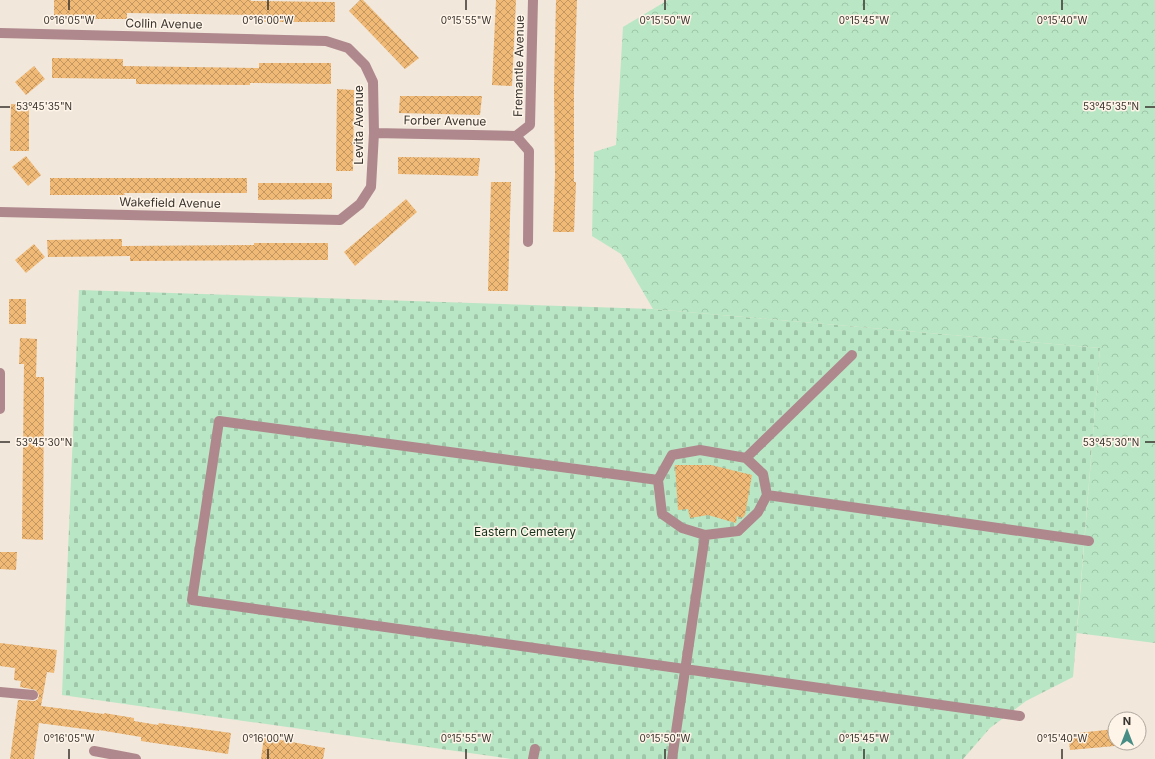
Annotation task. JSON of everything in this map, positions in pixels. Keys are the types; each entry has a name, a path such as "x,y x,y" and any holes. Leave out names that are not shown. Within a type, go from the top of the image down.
{"street":[{"name":"Fremantle Avenue","path":"516,136 530,125 533,0"},
{"name":"Collin Avenue","path":"0,33 326,41"},
{"name":"Levita Avenue","path":"326,41 348,48 365,65 373,82 374,133 371,187 360,204 340,220"},
{"name":"Forber Avenue","path":"374,133 516,136"},
{"path":"516,136 529,151 528,242"},
{"name":"Wakefield Avenue","path":"0,212 340,220"},
{"path":"746,458 852,355"},
{"path":"0,373 0,409"},
{"path":"658,480 219,421 192,600 1020,716"},
{"path":"700,450 746,458 763,474 767,495 758,512 738,531 705,536 682,528 662,514 658,480 672,455 700,450"},
{"path":"767,495 1089,541"},
{"path":"672,759 705,536"},
{"path":"0,692 33,695"},
{"path":"94,751 136,759"}],"green space":[{"path":"668,0 1155,0 1155,643 1077,633 1100,348 653,309 621,254 592,236 594,152 616,145 623,27"},
{"name":"Eastern Cemetery","path":"79,290 653,309 1100,348 1073,677 1026,701 990,728 963,759 511,759 62,695"}],"building":[{"path":"54,0 251,0 335,2 335,22 262,22 262,15 127,13 127,19 54,19"},
{"path":"360,0 363,0 419,58 405,69 349,11"},
{"path":"496,0 516,0 512,86 492,85"},
{"path":"556,0 577,0 574,89 574,182 576,182 574,232 553,232 555,175 554,88"},
{"path":"52,58 123,59 123,66 259,68 259,63 331,63 331,84 136,84 136,79 52,78"},
{"path":"34,66 45,79 26,95 15,82"},
{"path":"337,89 354,90 353,171 336,171"},
{"path":"400,96 482,96 480,115 399,113"},
{"path":"11,104 29,105 29,151 10,151"},
{"path":"26,156 41,175 28,186 12,167"},
{"path":"398,157 480,158 478,176 398,174"},
{"path":"50,178 247,178 247,193 124,193 125,195 50,195"},
{"path":"491,182 511,182 508,291 488,291"},
{"path":"258,183 332,183 332,199 258,200"},
{"path":"406,199 417,212 355,266 344,252"},
{"path":"122,239 122,246 328,243 328,260 130,261 130,256 48,257 47,240"},
{"path":"34,244 45,257 26,273 15,260"},
{"path":"9,299 26,299 26,324 9,324"},
{"path":"20,338 37,339 36,377 44,377 43,540 22,539 24,364 19,364"},
{"path":"675,465 711,465 752,475 745,515 742,518 737,516 736,523 708,515 690,518 688,509 678,510"},
{"path":"0,552 17,552 16,570 0,569"},
{"path":"0,643 57,650 54,673 47,672 41,706 104,713 134,718 134,721 158,725 159,723 231,733 228,754 141,741 141,737 99,730 39,723 34,759 10,759 18,700 35,701 38,699 39,695 36,690 20,687 21,681 14,680 15,668 0,666"},
{"path":"1107,730 1107,747 1070,750 1068,734"},
{"path":"264,737 325,748 323,759 261,759"}]}
